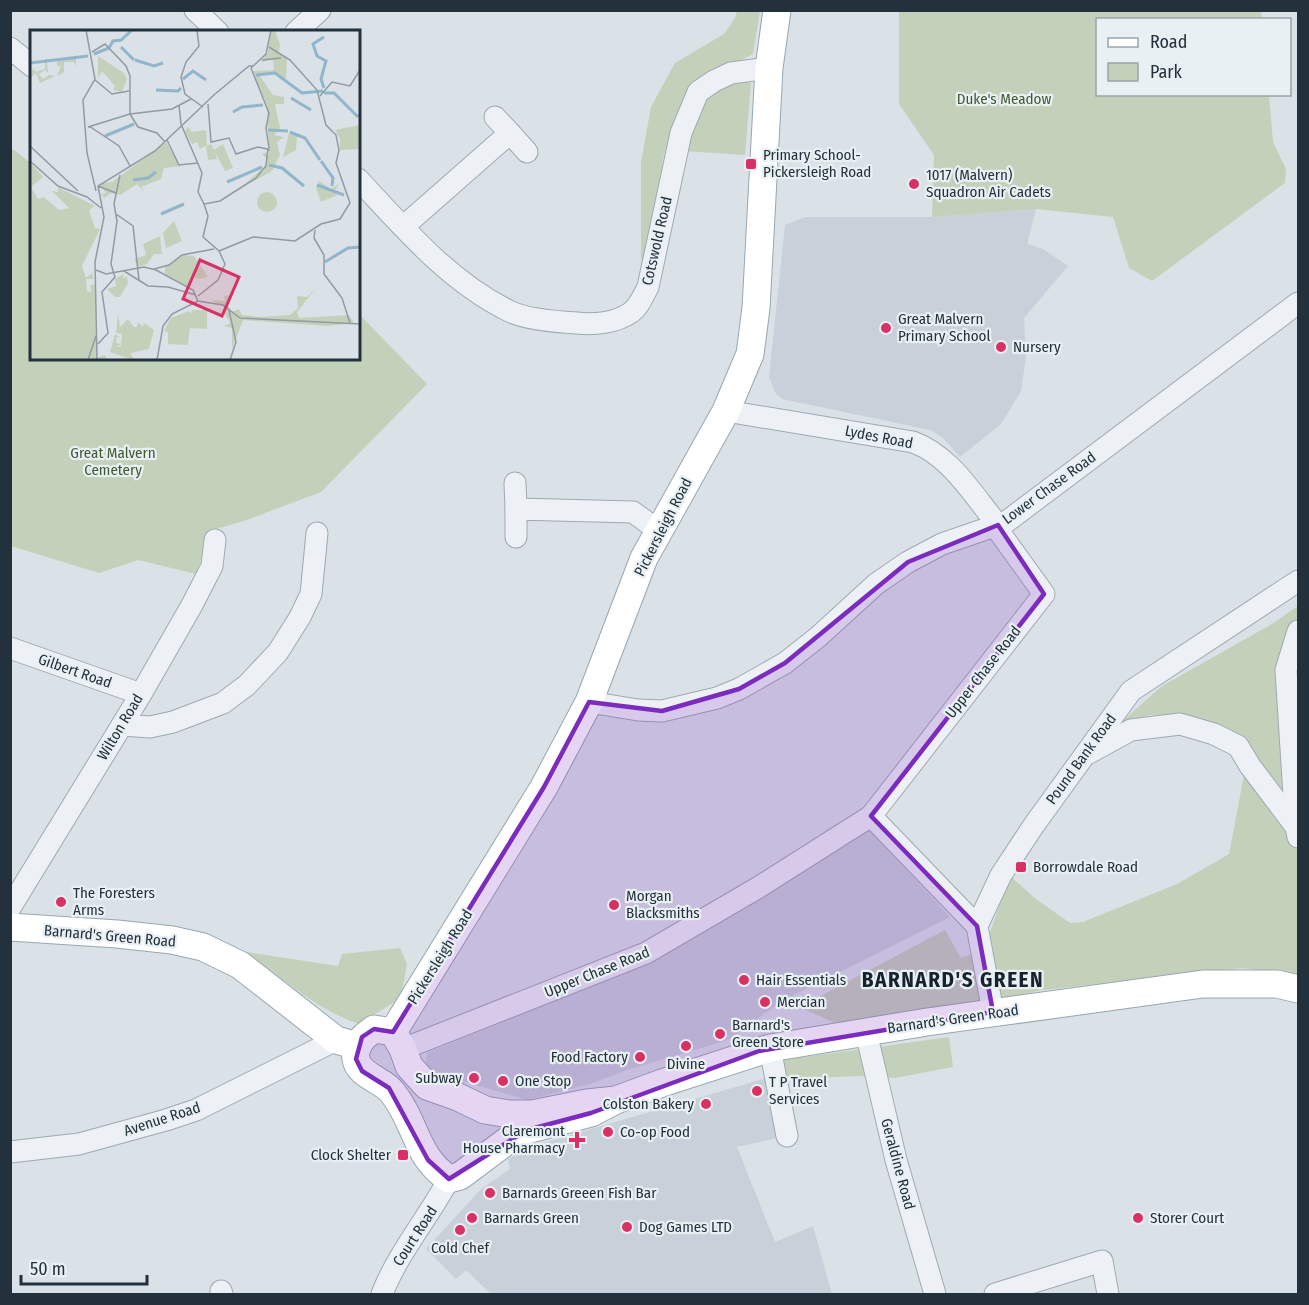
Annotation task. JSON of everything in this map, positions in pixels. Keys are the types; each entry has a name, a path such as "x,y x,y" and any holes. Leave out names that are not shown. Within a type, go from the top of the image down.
{"main road":[{"name":"Pickersleigh Road","path":"398,1040 544,787 589,702 644,558 726,411 750,354 756,308 769,68 777,10"},
{"name":"Barnard's Green Road","path":"10,927 117,934 172,940 203,947 240,965 347,1043"},
{"name":"Barnard's Green Road","path":"450,1179 460,1176 511,1138 527,1130 591,1113 616,1100 724,1061 770,1048 993,1012 1203,984 1277,984 1299,989"},
{"path":"398,1040 374,1029 347,1043 362,1071 389,1088 406,1112 417,1143 428,1160 436,1170 450,1179"},
{"name":"Barnard's Green Road","path":"398,1040 409,1066 427,1086 458,1096 485,1110 509,1114 532,1114 587,1103 616,1100"},
{"name":"Barnard's Green Road","path":"479,1161 492,1145 495,1134 492,1121 485,1110"}],"street":[{"path":"195,10 216,30"},
{"path":"298,30 320,10"},
{"path":"10,48 30,64"},
{"name":"Cotswold Road","path":"360,181 430,256 471,288 511,312 559,322 592,325 617,319 630,313 639,303 648,286 681,133 698,92 714,81 731,74 769,68"},
{"path":"495,117 527,152"},
{"path":"403,227 510,133"},
{"name":"Lower Chase Road","path":"589,702 638,710 662,711 717,698 739,689 785,663 819,637 876,584 908,562 942,544 1006,522 1299,303"},
{"name":"Lydes Road","path":"726,411 914,442 928,448 948,464 998,525"},
{"path":"515,483 516,537"},
{"path":"516,509 633,512 658,531"},
{"name":"Upper Chase Road","path":"398,1040 646,953 759,887 871,816 1044,594 1000,533 998,525"},
{"path":"122,724 150,727 173,722 223,703 247,684 278,652 300,617 311,594 316,533"},
{"name":"Wilton Road","path":"10,908 141,694 192,604 212,566 215,540"},
{"name":"Pound Bank Road","path":"977,926 1001,875 1034,825 1131,691 1299,581"},
{"path":"1297,832 1286,670 1299,630"},
{"name":"Gilbert Road","path":"10,648 141,694"},
{"path":"1083,756 1131,730 1180,724 1214,734 1238,746 1297,832"},
{"path":"871,816 977,926 993,1012"},
{"name":"Geraldine Road","path":"866,1032 896,1160 935,1294"},
{"name":"Avenue Road","path":"10,1152 79,1144 186,1113 347,1043"},
{"path":"770,1048 788,1136"},
{"name":"Court Road","path":"382,1294 393,1269 450,1179"},
{"path":"995,1294 1102,1261 1108,1294"}],"highlighted area":[{"path":"998,525 1044,594 871,816 977,926 993,1012 759,1051 591,1113 527,1130 449,1179 428,1160 389,1088 362,1071 356,1059 362,1037 374,1029 393,1032 544,787 589,702 662,711 739,689 785,663 908,562"}],"shaded area":[{"name":"Great Malvern Primary School","path":"1036,209 1027,244 1043,249 1068,266 1024,318 1026,357 1021,391 1001,424 960,457 942,437 930,430 782,399 776,394 769,377 785,225 805,217 932,217"},
{"path":"870,830 950,917 782,1001 728,1040 627,1070 590,1084 527,1100 425,1070 427,1053 637,965"},
{"path":"770,1077 782,1137 737,1147 775,1242 813,1226 832,1294 491,1294 466,1270 456,1279 426,1249 481,1189 510,1169 508,1159 533,1146"}],"green space":[{"path":"737,11 760,11 753,54 691,86 675,118 664,154 646,261 641,259 641,162 651,107 675,63 724,34"},
{"name":"Duke's Meadow","path":"899,11 1261,11 1262,18 1096,18 1096,96 1269,96 1273,142 1286,169 1285,183 1152,281 1129,268 1113,217 1036,209 932,217 934,155 899,104"},
{"path":"741,80 751,83 745,155 683,151 697,111 711,91"},
{"name":"Great Malvern Cemetery","path":"10,147 30,162 30,360 360,360 360,315 427,384 321,492 241,522 212,530 196,574 138,560 99,573 11,546"},
{"path":"1298,606 1298,976 1243,968 1043,990 837,1024 800,1007 945,930 961,958 984,949 1010,876 1036,899 1070,923 1083,922 1177,884 1229,854 1244,775 1228,732 1182,715 1149,715 1117,726 1162,686 1272,624"},
{"path":"400,948 407,964 401,998 359,1024 314,1002 246,952 338,966 342,954"},
{"path":"949,1037 953,1067 895,1078 859,1076 784,1079 782,1060"}],"place":[{"name":"Primary School- Pickersleigh Road","path":"751,164"},
{"name":"1017 (Malvern) Squadron Air Cadets","path":"914,184"},
{"name":"Great Malvern Primary School","path":"886,328"},
{"name":"Nursery","path":"1001,347"},
{"name":"Borrowdale Road","path":"1021,867"},
{"name":"The Foresters Arms","path":"61,902"},
{"name":"Morgan Blacksmiths","path":"614,905"},
{"name":"Hair Essentials","path":"744,980"},
{"name":"Mercian","path":"765,1002"},
{"name":"Barnard's Green Store","path":"720,1034"},
{"name":"Divine","path":"686,1046"},
{"name":"Food Factory","path":"640,1057"},
{"name":"Subway","path":"474,1078"},
{"name":"One Stop","path":"503,1081"},
{"name":"T P Travel Services","path":"757,1091"},
{"name":"Colston Bakery","path":"706,1104"},
{"name":"Co-op Food","path":"608,1132"},
{"name":"Claremont House Pharmacy","path":"577,1140"},
{"name":"Clock Shelter","path":"403,1155"},
{"name":"Barnards Greeen Fish Bar","path":"490,1193"},
{"name":"Barnards Green","path":"472,1218"},
{"name":"Storer Court","path":"1138,1218"},
{"name":"Dog Games LTD","path":"627,1227"},
{"name":"Cold Chef","path":"460,1230"}],"district":[{"name":"BARNARD'S GREEN","path":"953,980"}]}
